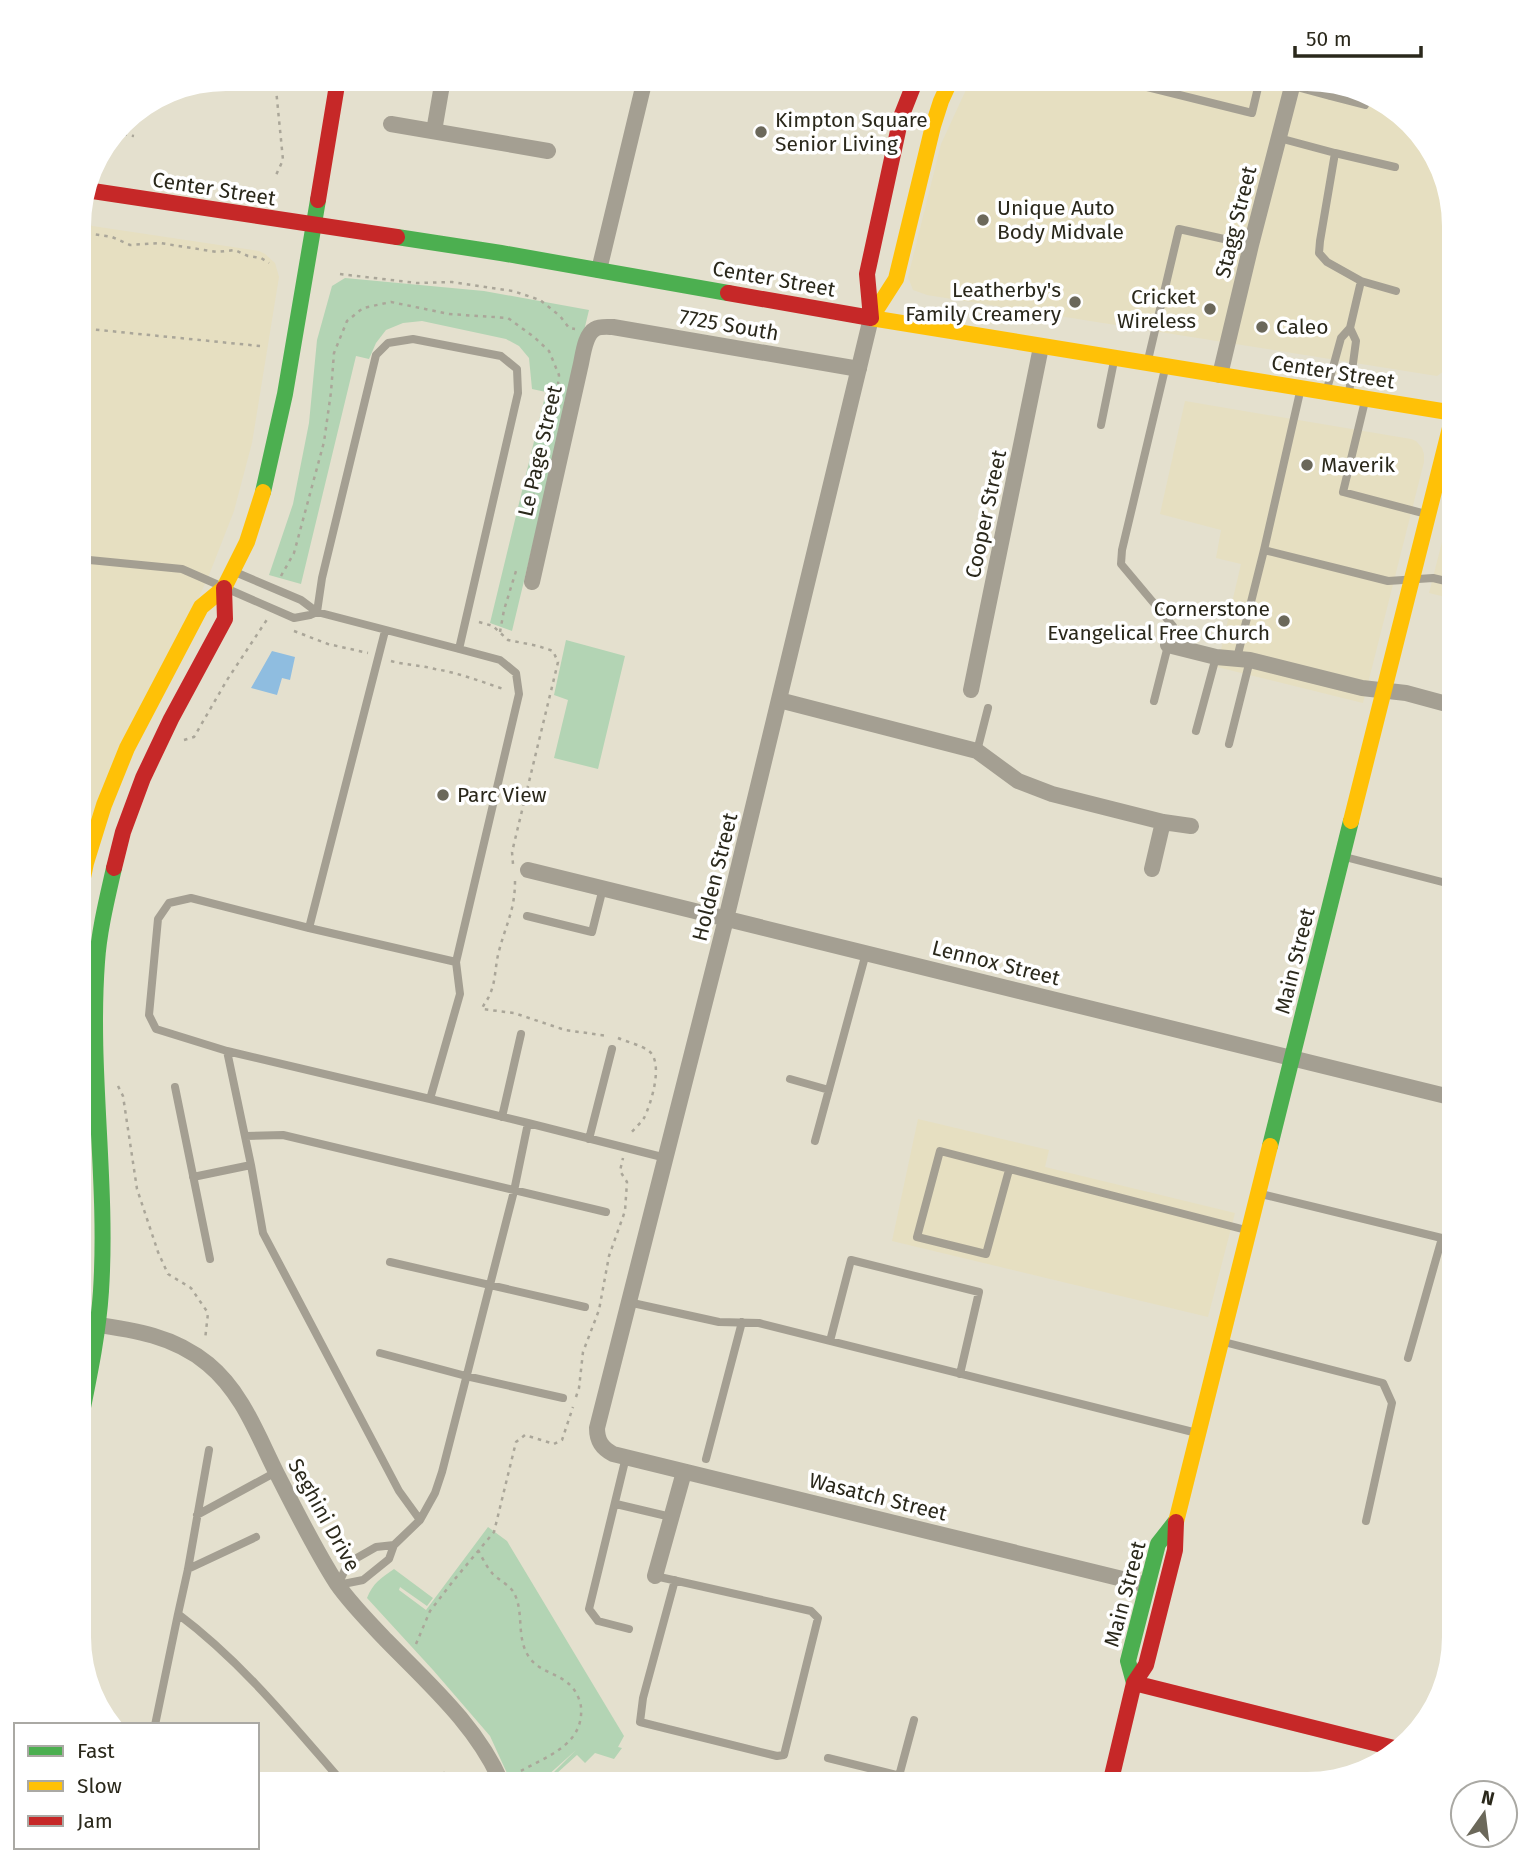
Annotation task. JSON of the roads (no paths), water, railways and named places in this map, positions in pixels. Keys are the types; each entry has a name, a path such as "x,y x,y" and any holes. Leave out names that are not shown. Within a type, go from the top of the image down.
{"main road":[{"path":"91,847 104,805 127,748 201,607 224,588 234,571 257,512 275,446 336,91"},
{"name":"Holden Street","path":"871,318 867,274 913,91"},
{"name":"Holden Street","path":"871,318 896,278 928,124 946,91"},
{"name":"Center Street","path":"96,192 599,270 1041,347 1442,410"},
{"name":"Main Street","path":"1113,1772 1134,1683 1146,1665 1175,1550 1176,1521 1442,459"},
{"path":"91,988 104,907 123,832 156,750 225,619 224,588"},
{"path":"91,1069 102,1242 98,1325 91,1363"},
{"name":"Main Street","path":"1134,1683 1128,1661 1157,1544 1176,1521"},
{"path":"1134,1683 1386,1746"}],"street":[{"path":"434,131 441,91"},
{"path":"599,270 642,91"},
{"name":"Stagg Street","path":"1220,375 1292,91"},
{"path":"391,124 548,150"},
{"name":"Holden Street","path":"601,1445 597,1438 597,1428 726,919 871,318"},
{"name":"7725 South","path":"593,330 613,327 859,369"},
{"name":"Le Page Street","path":"532,582 580,368 593,330"},
{"name":"Cooper Street","path":"971,690 1041,347"},
{"path":"1168,645 1216,657 1244,659 1362,688 1406,693 1442,703"},
{"path":"779,700 977,751 1018,781 1035,789 1163,822 1191,826"},
{"path":"1153,869 1163,822"},
{"name":"Lennox Street","path":"528,870 1442,1095"},
{"name":"Seghini Drive","path":"91,1324 159,1336 186,1348 224,1379 247,1412 276,1472 338,1585 369,1623 453,1709 484,1751 495,1772"},
{"name":"Wasatch Street","path":"601,1445 613,1454 1147,1585"},
{"path":"655,1576 684,1472"}],"lane":[{"path":"1163,91 1252,113 1257,91"},
{"path":"1318,91 1364,103"},
{"path":"1279,138 1395,167"},
{"path":"1335,153 1320,253 1326,262 1361,281 1396,291"},
{"path":"1148,363 1179,229 1251,245"},
{"path":"1326,392 1340,338 1350,328 1361,281"},
{"path":"1348,396 1356,341 1350,328"},
{"path":"317,612 325,565 376,355 388,343 413,340 501,356 517,369 518,393 458,649"},
{"path":"1101,425 1115,359"},
{"path":"1154,701 1173,626 1121,564 1122,550 1166,366"},
{"path":"1229,744 1265,550 1301,388"},
{"path":"1366,399 1343,492 1428,514"},
{"path":"1265,550 1388,581 1433,578 1442,580"},
{"path":"91,560 188,571 294,618 317,612"},
{"path":"234,571 301,600 317,612 500,660 516,673 519,694 456,962 460,995 430,1099"},
{"path":"309,928 385,631"},
{"path":"1196,731 1216,657"},
{"path":"977,751 988,708"},
{"path":"1343,856 1442,882"},
{"path":"527,916 592,932 603,888"},
{"path":"456,962 191,898 169,903 158,919 149,1015 156,1029 228,1051 666,1158"},
{"path":"815,1141 866,953"},
{"path":"502,1117 521,1034"},
{"path":"589,1139 612,1049"},
{"path":"228,1051 262,1233 399,1491 420,1520"},
{"path":"790,1079 829,1090"},
{"path":"175,1087 210,1259"},
{"path":"338,1585 363,1580 389,1559 394,1545 420,1520 435,1493 528,1123"},
{"path":"245,1136 283,1135 606,1212"},
{"path":"1009,1170 986,1254 917,1237 940,1151 1249,1230"},
{"path":"193,1177 251,1165"},
{"path":"1258,1194 1442,1238 1408,1358"},
{"path":"830,1341 851,1260 979,1292 960,1374"},
{"path":"390,1262 585,1307"},
{"path":"628,1302 719,1322 759,1323 1198,1433"},
{"path":"706,1459 741,1322"},
{"path":"1221,1341 1383,1383 1392,1403 1366,1521"},
{"path":"380,1353 563,1398"},
{"path":"155,1723 188,1569 209,1450"},
{"path":"626,1457 589,1609 598,1621 629,1629"},
{"path":"197,1515 276,1472"},
{"path":"616,1504 671,1517"},
{"path":"188,1569 256,1537"},
{"path":"338,1585 348,1563 376,1547 394,1545"},
{"path":"655,1576 675,1580 811,1611 818,1618 784,1755 777,1756 640,1723 643,1698 675,1580"},
{"path":"178,1614 199,1629 261,1688 334,1772"},
{"path":"901,1772 914,1720"},
{"path":"828,1758 884,1772"}],"water":[{"path":"272,651 295,657 290,680 282,678 277,695 251,688"}],"place":[{"name":"Kimpton Square Senior Living","path":"761,132"},
{"name":"Unique Auto Body Midvale","path":"983,220"},
{"name":"Leatherby's Family Creamery","path":"1075,302"},
{"name":"Cricket Wireless","path":"1210,309"},
{"name":"Caleo","path":"1262,327"},
{"name":"Maverik","path":"1307,465"},
{"name":"Cornerstone Evangelical Free Church","path":"1284,621"},
{"name":"Parc View","path":"443,795"}]}
